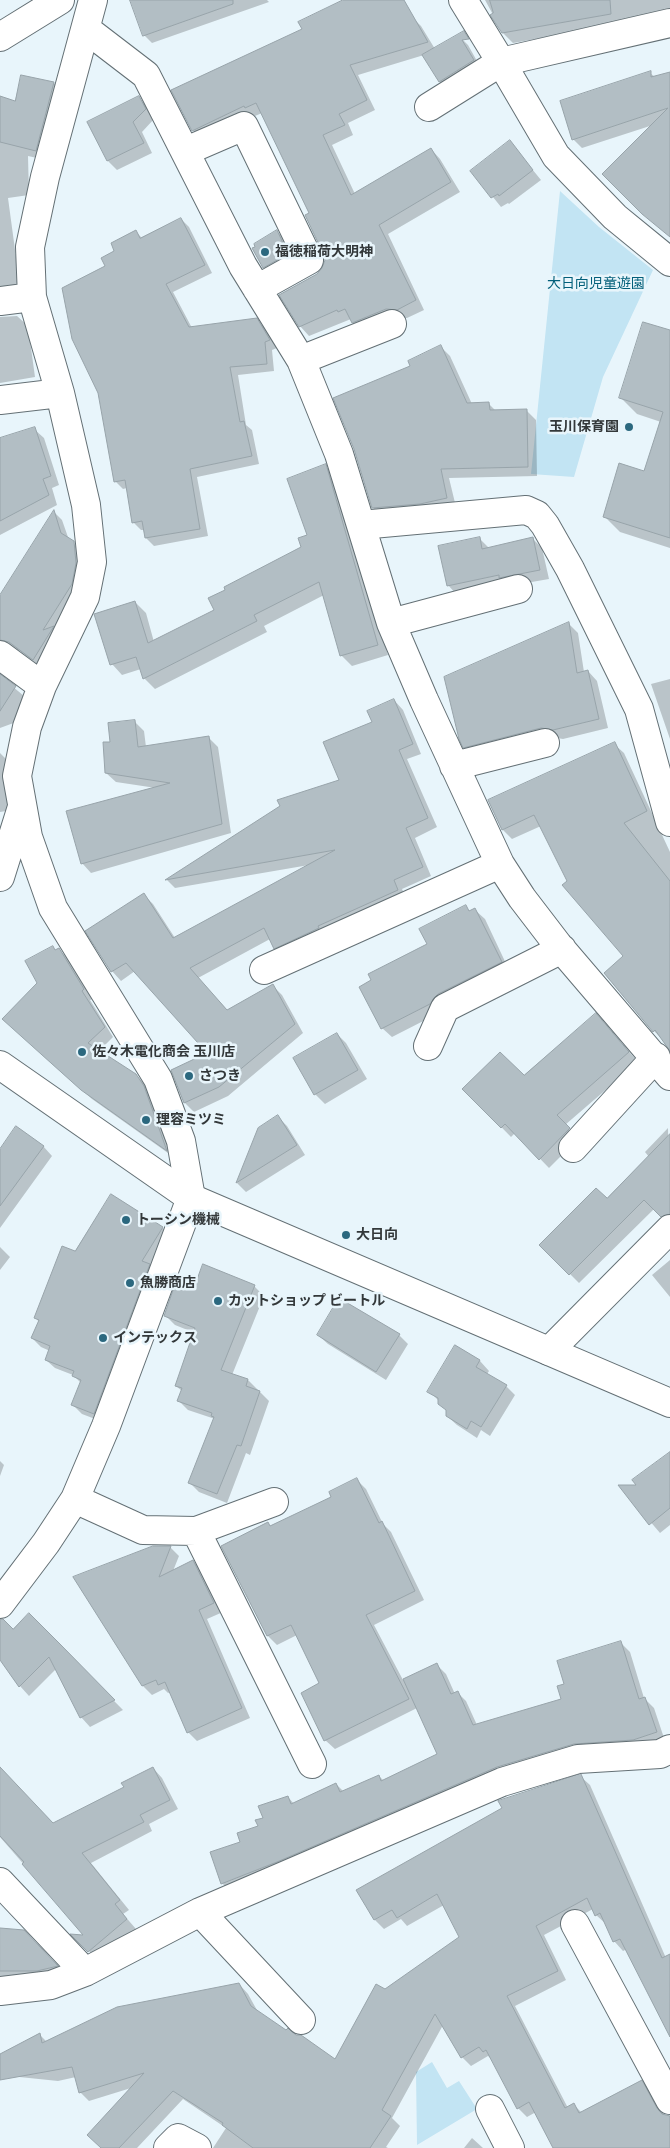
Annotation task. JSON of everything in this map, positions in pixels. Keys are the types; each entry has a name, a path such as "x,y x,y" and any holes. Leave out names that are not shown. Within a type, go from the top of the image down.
{"street":[{"path":"0,37 60,0"},
{"path":"0,1604 46,1543 75,1499 106,1426 192,1198 181,1141 158,1079 52,908 28,837 18,776 27,727 42,686 84,597 92,562 86,505 60,393 32,297 30,247 45,177 93,0"},
{"path":"463,0 556,156 615,218 670,262"},
{"path":"429,107 501,62 670,24"},
{"path":"86,30 146,75 243,266 301,360 340,454 391,623 454,766 500,864 522,898 562,949 663,1067 573,1148"},
{"path":"186,151 244,126 309,260 257,289"},
{"path":"0,301 32,297"},
{"path":"301,360 392,324"},
{"path":"0,400 60,393"},
{"path":"361,525 526,510 537,515 570,569 639,709 670,822"},
{"path":"391,623 518,589"},
{"path":"0,655 42,686"},
{"path":"454,766 545,743"},
{"path":"0,877 22,806"},
{"path":"264,970 500,864"},
{"path":"428,1046 445,1008 562,949"},
{"path":"0,1065 192,1198 670,1403"},
{"path":"549,1351 670,1229"},
{"path":"75,1499 143,1530 196,1531 274,1502"},
{"path":"196,1531 312,1764"},
{"path":"0,1991 51,1985 85,1972 200,1912 502,1782 578,1759 660,1754 670,1750"},
{"path":"0,1882 11,1906 85,1972"},
{"path":"200,1912 301,2020"},
{"path":"575,1924 670,2100"},
{"path":"490,2109 510,2148"},
{"path":"168,2148 178,2138 197,2148"}],"green space":[{"name":"大日向児童遊園","path":"560,191 599,227 653,270 603,377 574,477 531,474"},
{"path":"432,2062 447,2088 459,2081 477,2109 417,2145 416,2072"}],"building":[{"path":"130,0 233,0 233,4 143,36"},
{"path":"343,0 404,0 428,42 350,65 367,100 339,114 345,125 323,135 351,195 431,148 451,182 379,225 416,300 397,310 386,309 352,323 345,309 338,312 337,310 299,327 279,295 317,274 325,260 305,215 309,213 256,103 245,108 244,106 192,131 171,90 302,29 298,22"},
{"path":"490,0 610,0 611,14 502,33 490,15 493,13"},
{"path":"464,31 469,39 462,40 474,60 439,82 422,55"},
{"path":"651,71 651,77 670,72 670,237 642,214 602,174 668,108 572,140 560,101"},
{"path":"21,75 54,82 36,151 0,142 0,96 15,101"},
{"path":"139,96 146,109 133,122 144,143 107,161 87,122"},
{"path":"510,140 533,170 499,196 498,194 491,198 470,171"},
{"path":"181,218 205,265 166,284 189,327 257,318 270,340 265,342 267,364 230,367 240,422 244,421 252,456 190,469 200,529 145,538 142,521 132,523 125,480 114,482 98,393 72,339 62,288 105,266 101,258 114,251 111,243 136,230 140,238"},
{"path":"277,230 288,254 263,268 252,248 255,247 254,244"},
{"path":"643,322 670,330 670,538 603,517 619,463 644,471 663,412 619,398"},
{"path":"441,345 467,403 489,402 490,410 527,409 528,467 441,469 447,498 420,504 372,508 354,449 333,398 410,366 408,361"},
{"path":"35,427 51,476 43,479 49,495 0,521 0,438"},
{"path":"326,464 378,645 340,656 319,582 254,615 257,621 143,679 136,657 110,665 94,614 135,601 148,643 214,610 208,598 225,590 224,587 301,547 298,538 307,535 287,479"},
{"path":"54,510 61,533 74,541 76,563 72,584 43,630 54,626 33,660 9,642 0,640 0,595"},
{"path":"480,537 482,549 533,537 540,570 499,578 499,575 447,586 438,546"},
{"path":"569,622 577,673 588,670 599,719 553,730 541,728 463,748 459,739 444,677"},
{"path":"0,674 16,686 0,711"},
{"path":"394,699 413,744 399,750 428,818 406,828 423,867 394,880 398,890 318,926 319,928 274,949 264,928 190,968 227,1010 273,984 295,1024 219,1087 184,1103 171,1070 207,1053 126,963 111,972 85,931 144,893 173,938 335,850 165,880 280,806 277,800 339,780 323,742 372,722 367,711"},
{"path":"135,720 138,747 209,736 222,824 81,864 66,811 170,783 105,773 103,742 110,742 108,723"},
{"path":"615,742 647,811 624,823 670,881 670,1051 655,1030 653,1032 604,973 623,956 562,885 567,881 534,815 502,830 488,800"},
{"path":"466,905 469,911 475,908 502,962 438,994 430,1004 381,1029 359,987 371,980 368,974 427,944 419,929"},
{"path":"53,946 55,950 59,948 84,989 82,991 105,1027 88,1043 136,1074 144,1086 167,1151 81,1090 2,1019 37,983 25,961"},
{"path":"596,1013 629,1052 557,1115 570,1128 539,1160 505,1124 501,1128 462,1089 500,1052 524,1075"},
{"path":"337,1033 358,1070 314,1095 293,1058"},
{"path":"278,1115 297,1145 236,1183 258,1128"},
{"path":"16,1126 44,1146 0,1206 0,1149"},
{"path":"670,1134 670,1214 661,1217 644,1200 569,1275 539,1245 596,1188 607,1198"},
{"path":"111,1194 163,1227 142,1261 150,1264 94,1414 71,1405 81,1380 72,1376 74,1371 45,1360 50,1346 31,1338 39,1320 34,1318 62,1246 75,1251"},
{"path":"203,1264 255,1285 221,1370 248,1379 246,1386 260,1391 241,1446 237,1445 217,1494 188,1483 214,1417 211,1416 212,1413 177,1401 182,1388 175,1386 195,1328 164,1316 178,1276 195,1284"},
{"path":"339,1298 400,1334 376,1372 317,1335"},
{"path":"455,1345 480,1360 476,1367 507,1385 481,1427 471,1421 467,1429 446,1416 446,1410 438,1404 438,1398 427,1392"},
{"path":"670,1452 670,1508 649,1525 618,1485 636,1485 632,1480"},
{"path":"357,1478 379,1523 382,1521 415,1591 366,1615 409,1699 324,1741 301,1693 319,1683 291,1625 267,1636 221,1546 268,1522 270,1526 331,1497 329,1492"},
{"path":"153,1546 171,1546 159,1577 193,1560 214,1603 199,1610 242,1708 187,1733 165,1682 158,1685 156,1680 142,1686 73,1577"},
{"path":"29,1613 115,1700 80,1718 49,1657 19,1687 0,1660 0,1619 3,1619 13,1629"},
{"path":"621,1641 639,1699 645,1697 657,1732 633,1740 574,1744 497,1767 277,1862 221,1884 210,1852 240,1842 237,1833 258,1826 255,1820 263,1818 258,1806 288,1796 291,1804 336,1783 340,1792 379,1775 381,1781 437,1754 403,1679 437,1663 451,1694 458,1691 473,1725 561,1699 557,1686 564,1684 557,1661"},
{"path":"0,1767 53,1823 124,1787 121,1783 153,1767 170,1800 140,1815 144,1822 82,1853 120,1900 115,1904 127,1919 88,1952 70,1934 83,1935 22,1864 24,1862 0,1836"},
{"path":"581,1774 662,1958 670,1954 670,2037 620,1939 613,1942 600,1913 595,1916 587,1898 536,1926 558,1971 507,1996 565,2108 574,2103 579,2113 642,2080 657,2108 662,2114 670,2116 670,2148 553,2148 529,2102 517,2109 486,2050 483,2052 479,2047 461,2058 435,2014 382,2110 391,2116 370,2148 253,2148 222,2125 223,2123 173,2091 119,2148 101,2148 87,2135 144,2073 79,2093 72,2067 0,2080 0,2054 40,2033 42,2043 117,2007 239,1983 251,2006 286,2030 288,2028 296,2035 301,2035 335,2059 376,1984 385,1989 459,1937 437,1894 397,1918 392,1910 374,1920 356,1890 502,1808 498,1801"},
{"path":"0,1928 24,1930 58,1966 37,1971 0,1971"}],"place":[{"name":"福徳稲荷大明神","path":"265,252"},
{"name":"玉川保育園","path":"629,427"},
{"name":"佐々木電化商会 玉川店","path":"82,1052"},
{"name":"さつき","path":"189,1076"},
{"name":"理容ミツミ","path":"146,1120"},
{"name":"トーシン機械","path":"126,1220"},
{"name":"大日向","path":"346,1235"},
{"name":"魚勝商店","path":"130,1283"},
{"name":"カットショップ ビートル","path":"218,1301"},
{"name":"インテックス","path":"103,1338"}]}
